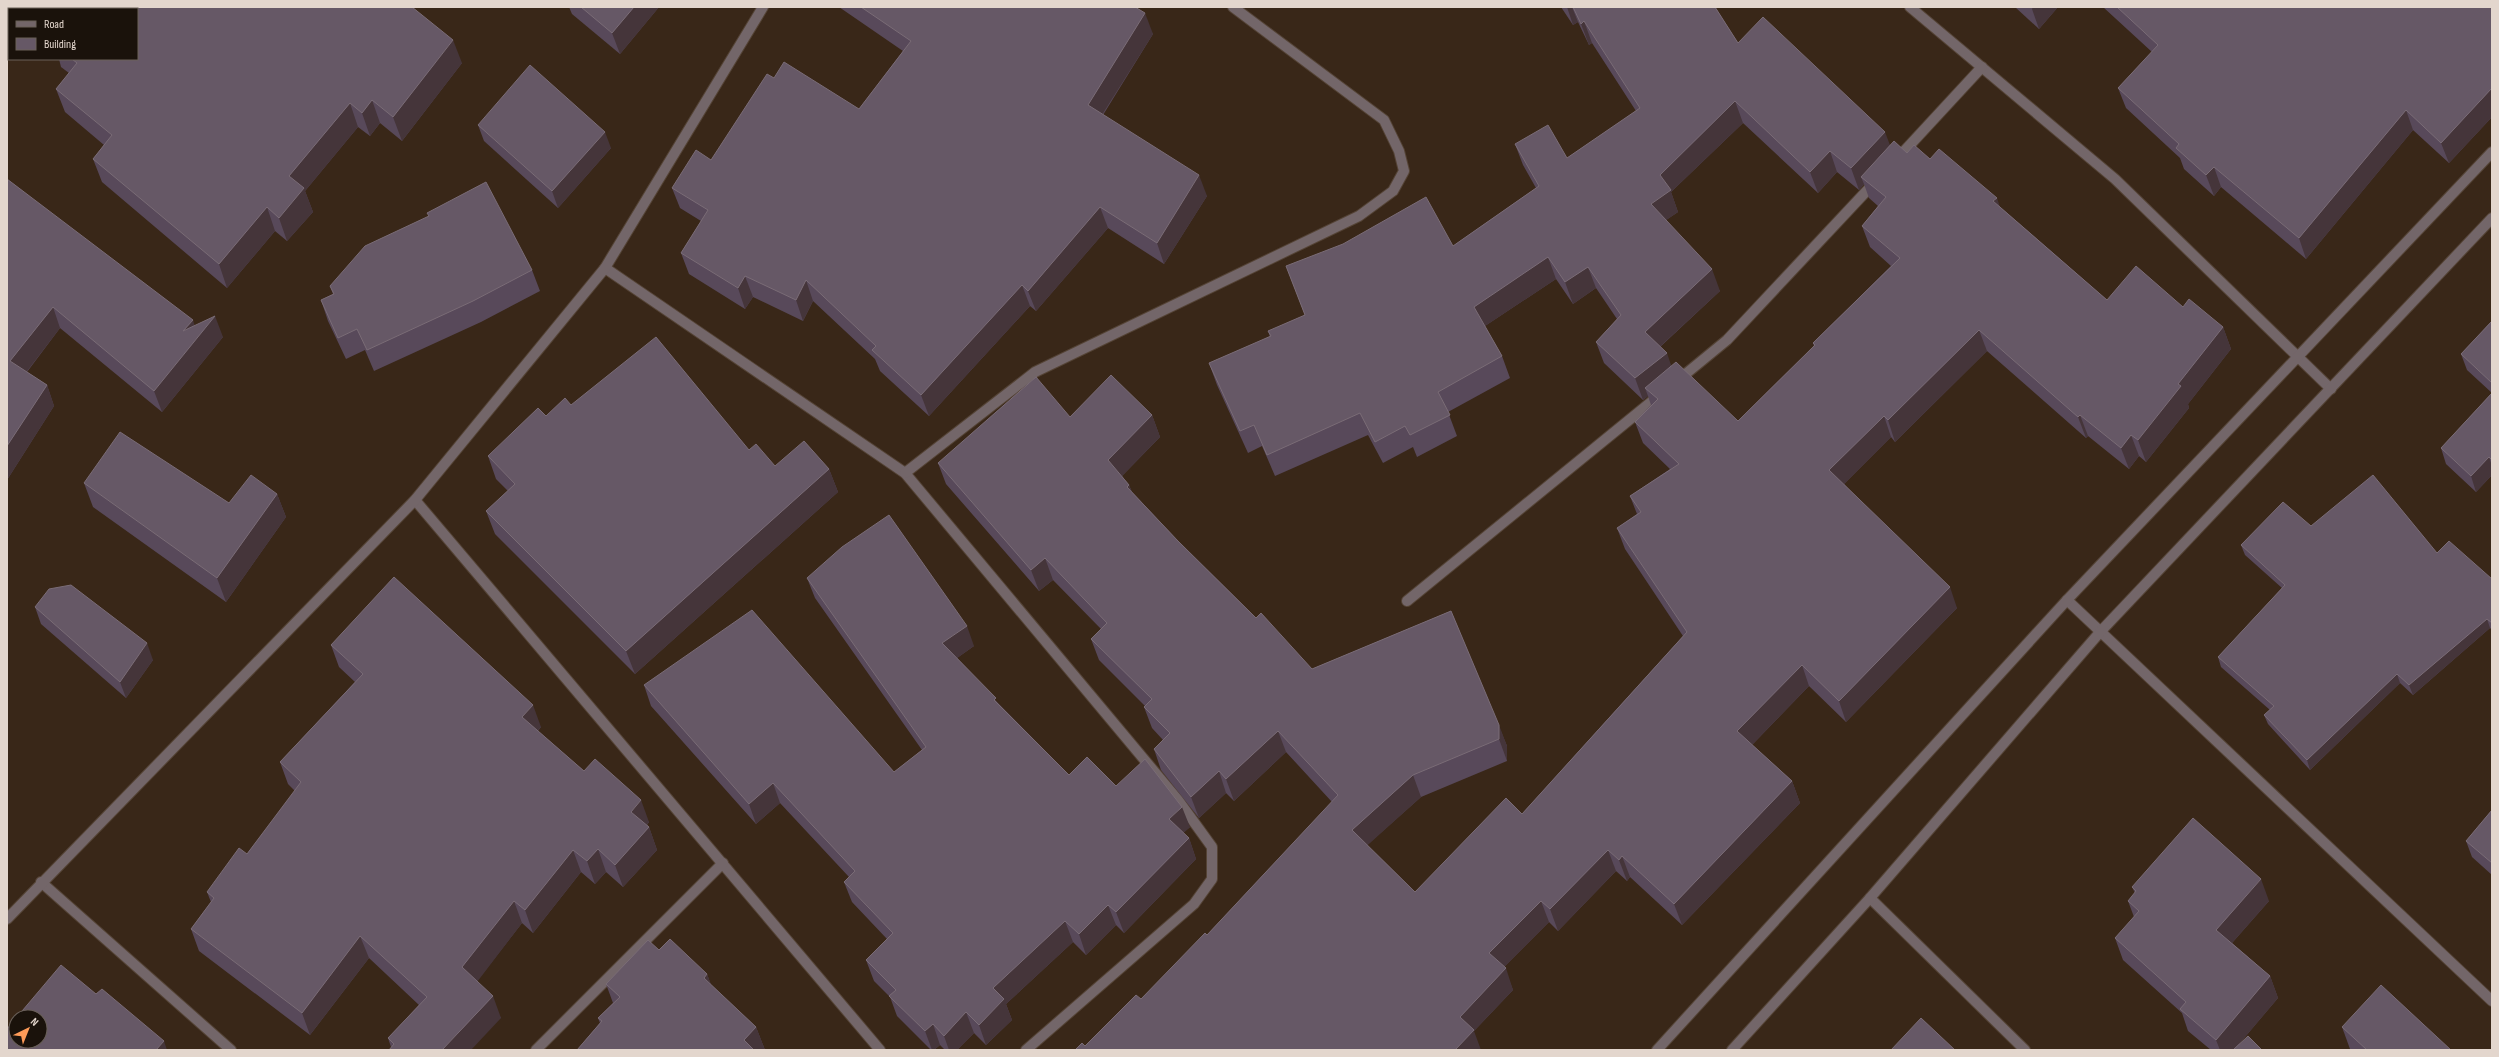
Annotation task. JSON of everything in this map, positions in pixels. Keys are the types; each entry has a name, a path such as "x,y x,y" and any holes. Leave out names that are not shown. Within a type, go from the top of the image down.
{"street":[{"path":"7,919 41,882 415,500 605,268 764,7"},
{"path":"905,473 1035,372 1359,216 1393,191 1404,171 1399,151 1384,120 1233,7"},
{"path":"1910,7 2115,178 2331,388"},
{"path":"1407,601 1727,340 1982,68"},
{"path":"1657,1050 2067,600 2492,152"},
{"path":"1732,1050 1870,898 2101,630 2492,218"},
{"path":"605,268 905,473 1173,794 1212,847 1212,879 1194,904 1026,1050"},
{"path":"415,500 880,1050"},
{"path":"2067,600 2101,630 2492,1001"},
{"path":"536,1050 723,863"},
{"path":"41,882 231,1050"},
{"path":"1870,898 2025,1050"}],"building":[{"path":"412,7 453,40 393,117 372,100 362,113 350,103 289,176 304,188 279,218 267,207 219,264 93,159 112,135 56,89 77,63 73,60 138,60 138,8 82,8"},
{"path":"581,7 634,7 612,33"},
{"path":"861,7 1135,7 1145,13 1088,105 1199,175 1157,243 1100,207 1028,291 1022,285 921,395 872,350 876,346 806,280 796,300 745,276 738,288 681,253 708,210 672,188 696,150 711,160 767,74 774,78 784,62 859,109 911,41"},
{"path":"1573,7 1715,7 1738,43 1763,17 1885,132 1851,168 1830,151 1810,172 1735,101 1660,175 1671,190 1651,204 1712,269 1645,332 1667,353 1635,378 1596,342 1621,315 1588,267 1565,282 1548,257 1474,307 1502,356 1438,392 1450,415 1410,435 1405,426 1375,442 1360,413 1267,455 1254,425 1240,431 1209,363 1271,336 1268,331 1305,315 1286,266 1343,244 1426,197 1453,246 1539,186 1515,144 1548,125 1567,158 1640,108 1584,21 1581,24"},
{"path":"2117,7 2492,7 2492,88 2441,143 2406,110 2299,238 2214,167 2206,175 2176,148 2179,144 2118,88 2158,45"},
{"path":"530,65 605,132 552,191 478,125"},
{"path":"1894,141 1907,153 1914,145 1930,159 1939,149 1997,198 1993,201 2107,300 2136,266 2183,307 2189,299 2223,327 2178,384 2181,386 2138,440 2131,435 2121,448 2080,415 2078,417 1979,330 1888,420 1884,416 1829,470 1950,587 1839,701 1802,665 1737,731 1792,781 1674,904 1622,856 1619,860 1608,850 1550,909 1541,901 1489,953 1506,968 1460,1017 1474,1030 1455,1050 1075,1050 1082,1043 1085,1046 1136,995 1141,999 1205,933 1207,935 1338,795 1278,731 1226,779 1219,771 1191,797 1154,749 1170,733 1144,707 1152,699 1091,639 1107,623 1045,558 1031,570 938,463 1036,377 1070,417 1111,375 1152,415 1108,460 1129,485 1127,487 1178,541 1256,618 1261,613 1312,669 1451,611 1499,725 1499,739 1413,775 1352,830 1415,892 1506,798 1522,814 1687,632 1617,528 1641,512 1630,496 1679,464 1635,422 1658,399 1645,388 1676,362 1738,421 1815,345 1813,343 1900,258 1862,226 1886,197 1861,177"},
{"path":"7,179 193,320 183,331 215,316 154,391 53,307 10,361 47,385 7,446"},
{"path":"486,182 532,270 473,301 367,350 357,329 338,338 321,300 334,294 330,286 365,246 429,216 427,213"},
{"path":"2492,321 2492,383 2461,354"},
{"path":"656,337 749,450 756,444 775,466 804,441 829,469 626,651 486,511 515,484 488,456 538,408 546,416 565,398 571,405"},
{"path":"2492,393 2492,460 2489,457 2471,476 2441,448"},
{"path":"120,432 229,503 251,475 277,494 217,578 84,483"},
{"path":"2373,475 2437,553 2449,541 2492,579 2492,623 2487,619 2409,685 2397,674 2307,760 2264,715 2274,706 2218,657 2285,585 2241,545 2283,502 2311,526"},
{"path":"889,515 967,626 942,643 996,698 994,700 1069,775 1087,757 1116,786 1145,759 1182,807 1169,819 1189,838 1116,912 1108,905 1079,934 1065,921 993,988 1004,999 979,1025 966,1012 944,1036 933,1024 925,1031 889,996 896,990 866,960 893,933 844,882 855,871 773,783 749,804 644,685 752,610 894,772 926,747 807,578 842,547"},
{"path":"394,577 533,705 522,717 584,771 595,759 641,800 631,812 649,827 615,865 598,849 587,861 573,850 525,910 514,901 462,967 493,996 442,1050 389,1050 394,1044 388,1038 427,997 360,936 302,1013 191,929 214,898 207,892 239,848 247,854 301,782 280,762 363,674 331,645"},
{"path":"71,585 147,643 120,682 35,607 49,589"},
{"path":"2492,810 2492,863 2466,841"},
{"path":"2193,818 2261,879 2216,930 2270,976 2216,1040 2180,1009 2186,1002 2115,938 2139,911 2128,901 2136,891 2132,887"},
{"path":"670,939 707,974 704,978 756,1027 744,1040 754,1050 577,1050 602,1021 598,1018 620,997 606,984 648,940 659,950"},
{"path":"61,965 96,994 102,989 164,1041 156,1050 7,1050 8,1028 8,1049 48,1049 48,1009 24,1009"},
{"path":"2381,985 2451,1050 2367,1050 2342,1027"},
{"path":"1921,1018 1955,1050 1891,1050"},
{"path":"2248,1036 2262,1050 2233,1050"}]}
